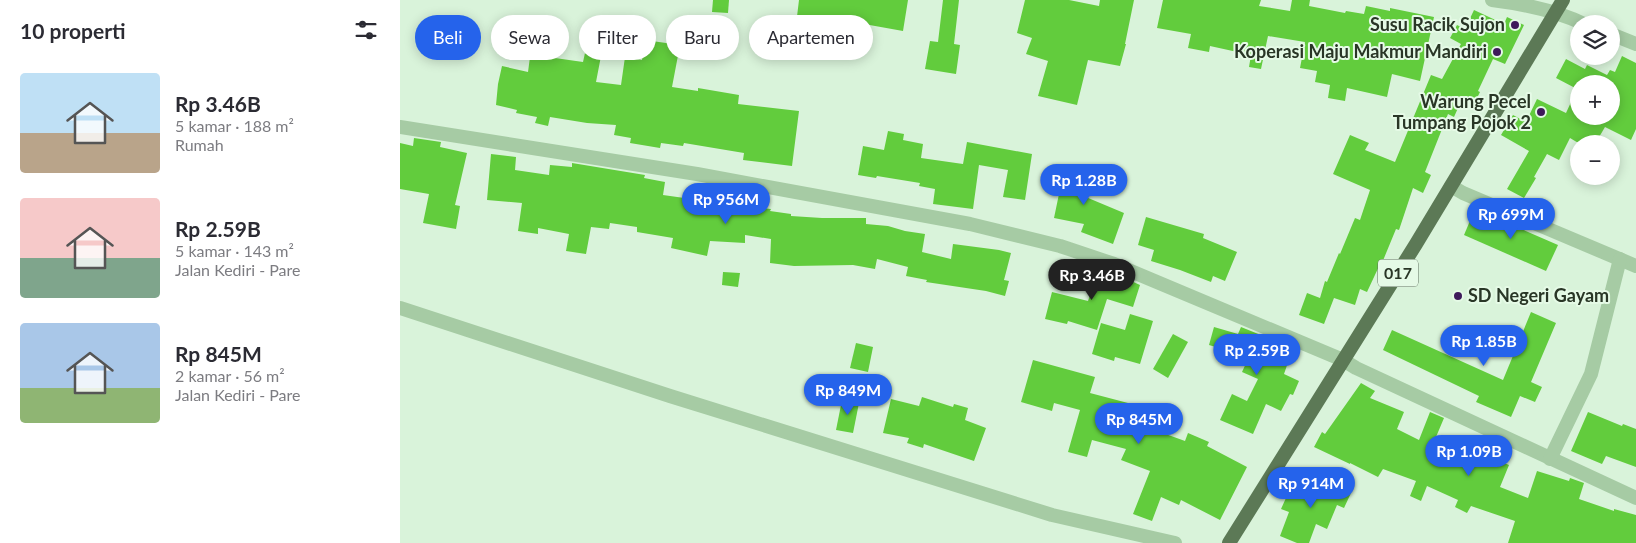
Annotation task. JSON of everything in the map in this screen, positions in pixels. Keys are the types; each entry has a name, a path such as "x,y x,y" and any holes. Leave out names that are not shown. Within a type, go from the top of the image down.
{"main road":[{"name":"017","path":"1229,543 1451,186 1560,6"}],"street":[{"path":"1492,0 1560,6 1572,15"},
{"path":"1620,38 1636,44"},
{"path":"400,127 716,178 970,224 1060,246 1114,264 1343,360 1356,368 1636,498"},
{"path":"1451,186 1463,193 1636,266"},
{"path":"1550,459 1591,374 1620,259"},
{"path":"400,308 670,396 1043,512 1175,543"}],"building":[{"path":"713,0 729,0 728,13 712,12"},
{"path":"799,0 908,0 903,31 873,26 873,15 797,15"},
{"path":"943,0 959,0 954,44 960,45 956,74 925,69 930,41 938,42"},
{"path":"1025,0 1069,0 1099,6 1100,0 1134,0 1120,66 1088,60 1077,105 1038,96 1048,61 1026,54 1032,38 1017,33"},
{"path":"1163,0 1261,0 1259,6 1290,11 1292,0 1310,0 1309,6 1345,13 1346,11 1364,14 1366,6 1390,11 1390,8 1434,17 1420,81 1392,74 1387,97 1347,88 1345,101 1328,98 1330,85 1315,82 1317,71 1300,68 1305,42 1268,36 1261,69 1249,67 1251,55 1210,46 1209,52 1188,48 1191,34 1157,28"},
{"path":"1474,10 1504,24 1507,17 1524,25 1505,64 1493,59 1474,104 1462,99 1454,117 1448,114 1425,172 1431,175 1423,193 1413,188 1399,230 1396,229 1367,292 1360,289 1355,305 1334,298 1324,324 1299,315 1307,293 1320,298 1325,281 1327,282 1355,218 1360,220 1370,190 1333,174 1350,135 1369,143 1365,150 1395,162 1431,75 1442,79 1461,44 1450,38 1457,25 1465,29"},
{"path":"656,42 666,43 666,60 677,60 672,87 698,91 698,88 739,95 738,104 799,111 792,166 743,160 744,153 684,143 683,146 661,143 660,148 630,143 631,138 614,135 616,125 587,123 550,117 548,126 535,123 537,117 516,113 517,110 496,105 502,66 528,72 530,60 583,62 583,60 600,60 596,82 621,85 625,60 656,60"},
{"path":"1622,56 1636,63 1636,129 1631,140 1605,127 1600,135 1570,135 1559,160 1547,154 1524,198 1507,189 1529,151 1501,135 1513,115 1526,122 1537,99 1566,113 1570,104 1570,125 1620,125 1620,75 1607,75 1610,70 1615,72 1618,65 1620,65"},
{"path":"1566,59 1570,61 1570,65 1577,65 1585,69 1587,65 1607,75 1570,75 1570,85 1556,78"},
{"path":"888,131 904,134 903,140 923,144 921,158 963,164 967,142 1032,154 1025,200 1003,197 1008,170 979,165 973,209 933,204 935,189 919,186 920,183 858,175 863,146 884,150"},
{"path":"414,138 441,142 440,147 467,153 455,205 460,206 456,229 423,223 429,194 400,189 400,143 413,146"},
{"path":"491,154 516,157 515,170 549,175 550,165 572,167 572,163 645,175 644,178 665,182 663,195 727,204 728,190 735,190 747,192 746,206 771,209 770,211 791,214 791,216 866,218 866,224 888,226 925,234 922,252 951,259 953,244 999,250 1011,253 1004,280 1009,281 1005,296 986,291 926,282 927,280 906,276 908,267 877,259 875,269 853,265 794,266 770,263 771,239 745,235 745,243 710,241 707,256 671,248 673,238 637,232 637,227 610,223 609,229 591,227 586,254 566,251 569,234 538,228 538,234 518,231 522,203 487,200"},
{"path":"1057,165 1086,171 1081,195 1124,213 1113,244 1081,232 1084,224 1054,218 1059,194 1051,192"},
{"path":"1475,209 1558,245 1546,271 1464,235"},
{"path":"1146,217 1204,234 1203,238 1237,252 1225,281 1213,276 1211,282 1151,261 1154,250 1138,245"},
{"path":"1098,271 1117,277 1118,275 1140,285 1133,307 1107,299 1097,330 1068,321 1067,324 1045,319 1052,292 1088,301"},
{"path":"723,272 740,273 738,287 722,285"},
{"path":"1531,312 1556,323 1531,382 1542,387 1535,402 1520,396 1511,417 1476,402 1479,396 1383,350 1392,330 1503,380"},
{"path":"1130,314 1153,321 1140,364 1115,357 1114,361 1092,354 1101,323 1125,330"},
{"path":"1214,327 1238,334 1241,327 1293,348 1284,374 1299,381 1293,395 1290,394 1281,411 1266,404 1253,434 1220,420 1232,394 1247,401 1258,379 1242,372 1249,357 1209,345"},
{"path":"1173,334 1188,342 1168,378 1153,369"},
{"path":"856,343 873,347 868,372 850,368"},
{"path":"1033,360 1095,377 1090,393 1128,403 1124,419 1185,441 1188,433 1209,442 1207,446 1247,467 1220,520 1181,500 1179,505 1161,497 1152,521 1133,514 1150,471 1121,460 1126,449 1092,440 1087,457 1068,452 1080,410 1054,403 1052,411 1021,402"},
{"path":"1361,383 1375,391 1370,398 1404,412 1397,429 1419,440 1430,412 1444,418 1436,437 1455,444 1453,449 1487,465 1490,457 1509,465 1500,487 1528,498 1537,471 1569,481 1570,478 1584,483 1579,499 1614,511 1614,509 1636,515 1636,543 1508,543 1515,521 1471,506 1467,513 1455,507 1458,500 1427,486 1421,501 1410,496 1416,481 1383,469 1378,477 1314,447 1322,432 1325,434"},
{"path":"922,397 953,407 954,404 968,408 965,420 986,428 974,461 924,444 923,448 907,443 909,438 883,433 891,399 919,406"},
{"path":"842,400 859,403 853,433 836,430"},
{"path":"1588,412 1622,426 1623,424 1636,429 1636,467 1606,456 1602,464 1571,451"},
{"path":"1309,474 1351,493 1344,508 1337,505 1327,529 1316,524 1309,543 1297,543 1280,536 1289,512 1281,509 1290,489 1300,494"}],"place":[{"name":"Susu Racik Sujon","path":"1515,25"},
{"name":"Koperasi Maju Makmur Mandiri","path":"1497,52"},
{"name":"Warung Pecel Tumpang Pojok 2","path":"1541,112"},
{"name":"SD Negeri Gayam","path":"1458,296"}]}
